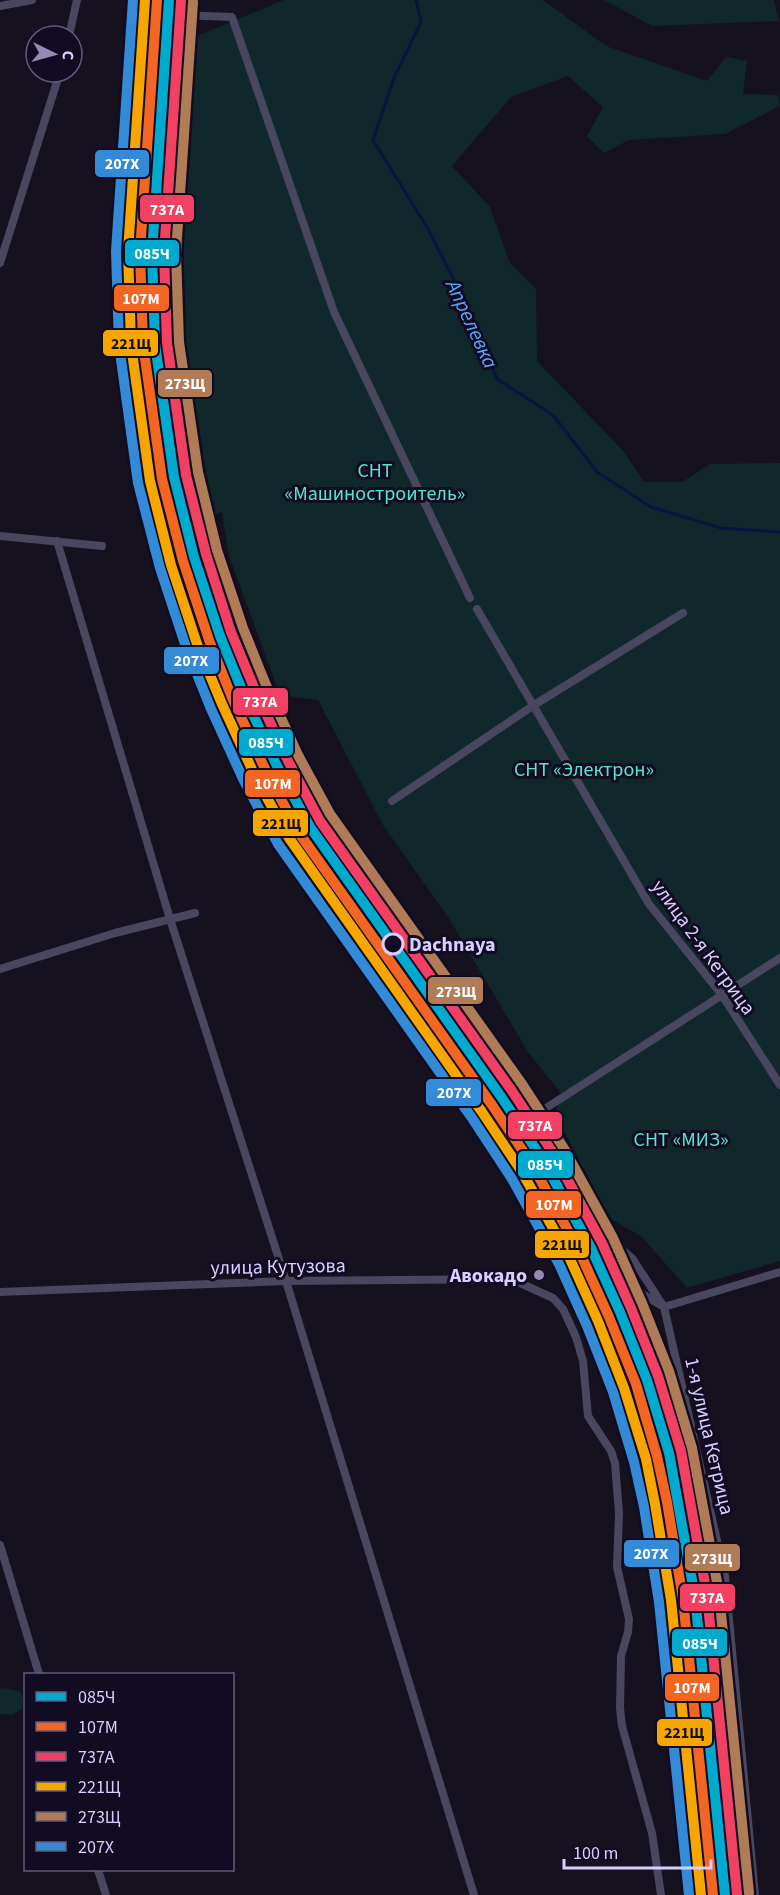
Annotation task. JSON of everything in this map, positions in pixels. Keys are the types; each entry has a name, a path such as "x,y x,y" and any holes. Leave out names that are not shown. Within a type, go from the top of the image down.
{"street":[{"path":"0,6 32,0"},
{"path":"72,24 77,0"},
{"path":"470,598 334,312 232,17 179,15 169,253 195,472 220,583 294,773 359,868 424,942 433,956 440,984 532,1116 556,1156 609,1263 620,1277 634,1289 664,1307 780,1272"},
{"path":"0,263 56,84"},
{"path":"0,536 102,546"},
{"path":"57,541 171,919 286,1281 474,1895"},
{"name":"улица 2-я Кетрица","path":"477,609 649,904 722,995 780,1085"},
{"path":"392,801 534,705 683,614"},
{"path":"0,969 115,933 195,913"},
{"path":"532,1116 780,958"},
{"path":"593,1232 614,1243 632,1258 664,1307"},
{"name":"улица Кутузова","path":"0,1292 286,1281 511,1279 553,1298 563,1309 576,1337 583,1361 588,1416 611,1451 615,1463 619,1514 617,1567 629,1619 628,1632 621,1650 621,1726 652,1833 661,1895"},
{"name":"1-я улица Кетрица","path":"664,1307 725,1576 755,1895"},
{"path":"0,1545 39,1673"},
{"path":"99,1871 105,1895"}],"green space":[{"path":"284,0 543,0 606,46 707,81 726,57 747,61 743,94 778,95 780,106 725,134 629,140 604,153 587,136 603,107 568,76 511,97 452,166 490,207 510,263 536,289 537,361 625,453 644,482 682,482 710,464 780,463 780,1261 687,1288 642,1237 611,1219 554,1113 563,1096 528,1052 448,917 383,825 318,700 280,695 229,556 222,512 212,515 183,322 183,273 180,258 183,222 183,142 192,38"},
{"path":"604,0 774,0 779,21 652,26"},
{"path":"614,1250 629,1261 636,1278 628,1279 620,1270 613,1254"},
{"path":"6,1688 21,1692 23,1700 22,1709 12,1715 0,1714 0,1689"}],"waterway":[{"name":"Апрелевка","path":"416,0 421,22 394,78 373,140 428,229 463,298 497,379 553,415 597,472 651,507 721,528 780,532"}],"transit line":[{"name":"207Х","path":"133,0 116,251 119,345 138,483 160,568 186,647 211,709 244,781 278,844 472,1118 512,1179 559,1264 587,1326 613,1392 634,1462 644,1507 659,1602 689,1895"},
{"name":"221Щ","path":"145,0 128,251 131,345 150,481 171,565 197,644 222,704 255,776 289,838 522,1172 570,1259 598,1321 624,1388 646,1459 655,1504 671,1600 701,1895"},
{"name":"107М","path":"157,0 140,252 143,344 162,479 183,561 209,640 233,700 266,771 299,833 533,1166 580,1253 636,1384 657,1456 683,1599 713,1895"},
{"name":"085Ч","path":"169,0 152,253 155,344 174,477 194,557 220,636 244,695 277,766 310,827 502,1098 543,1160 591,1248 647,1380 669,1453 695,1597 725,1895"},
{"name":"737А","path":"181,1 164,253 167,343 186,475 206,554 231,632 255,690 288,761 320,821 512,1091 553,1153 602,1243 658,1376 681,1451 707,1595 737,1894"},
{"name":"273Щ","path":"193,2 176,253 179,342 198,472 217,550 243,628 266,685 298,755 330,814 522,1084 563,1147 613,1238 669,1371 692,1448 719,1593 749,1893"}],"place":[{"name":"Dachnaya","path":"393,944"},
{"name":"Авокадо","path":"539,1275"}],"park label":[{"name":"СНТ «Машиностроитель»","path":"375,482"},
{"name":"СНТ «Электрон»","path":"584,769"},
{"name":"СНТ «МИЗ»","path":"681,1139"}]}
